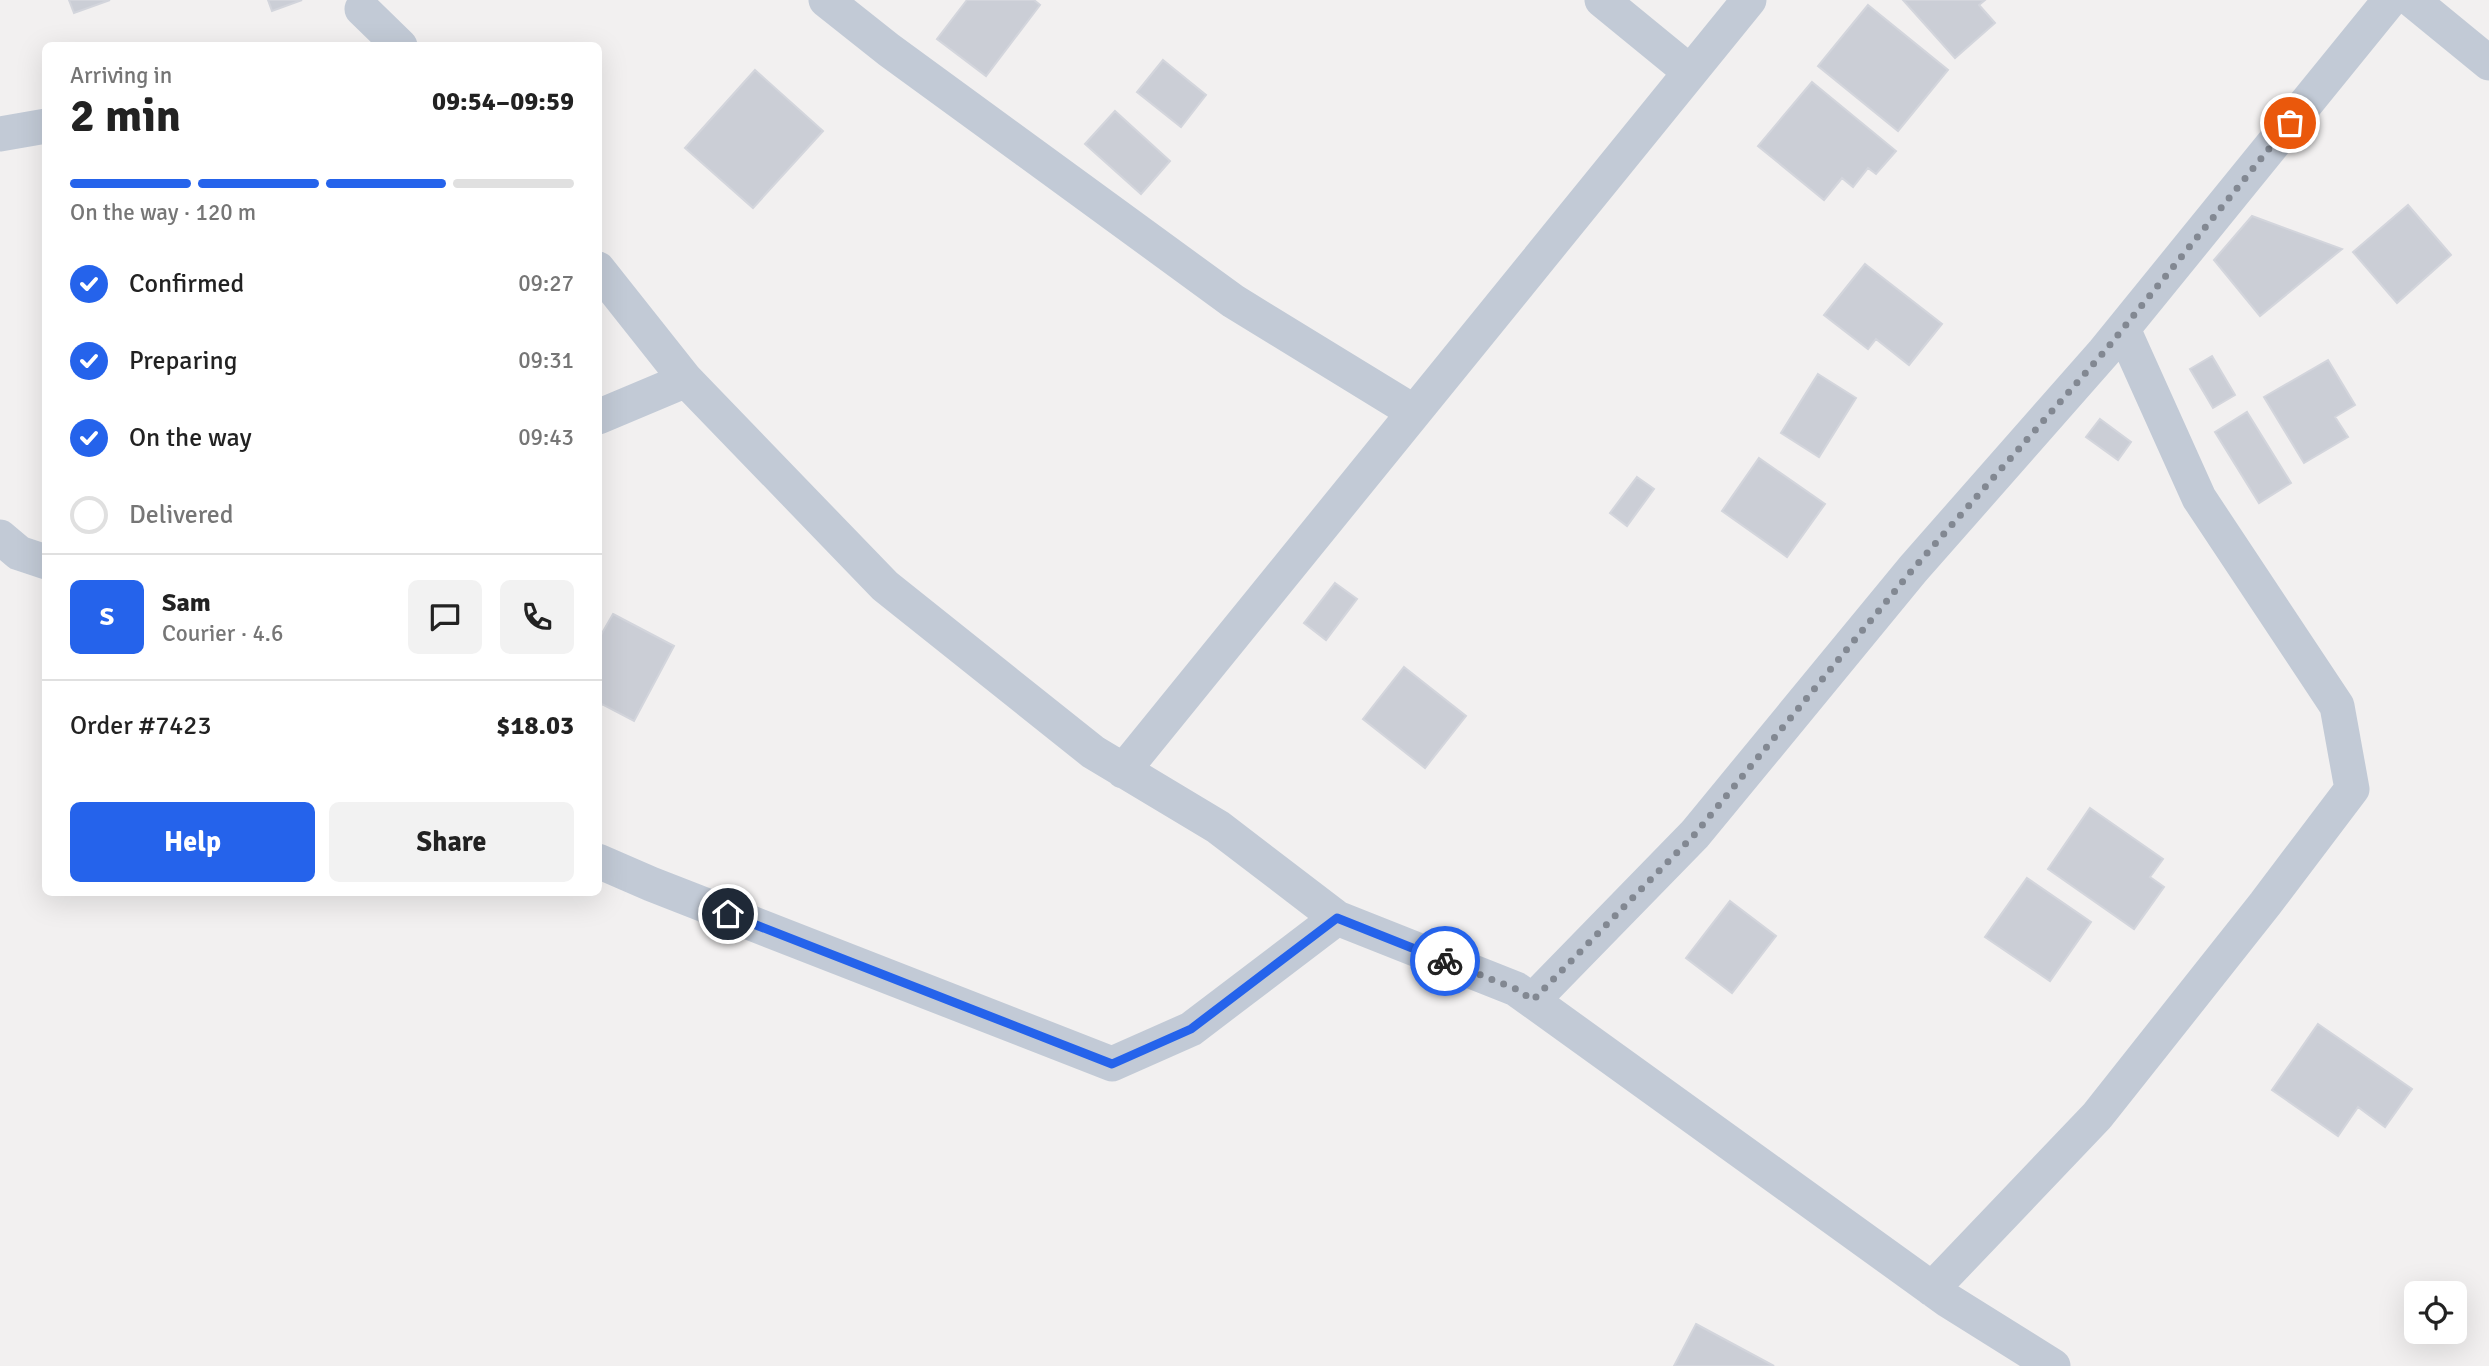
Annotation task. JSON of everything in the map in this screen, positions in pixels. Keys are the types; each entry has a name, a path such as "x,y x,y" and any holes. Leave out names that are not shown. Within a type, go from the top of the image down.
{"street":[{"path":"826,0 889,50 1233,301 1414,412"},
{"path":"1602,0 1690,72"},
{"path":"1123,771 1749,0"},
{"path":"1533,1000 1695,834 1913,569 2123,329 2390,0"},
{"path":"2412,0 2489,64"},
{"path":"359,4 364,42"},
{"path":"359,4 396,42"},
{"path":"0,134 42,127"},
{"path":"602,274 686,380 885,586 1093,752 1217,827 1337,918 1516,989 1932,1289 2053,1366"},
{"path":"1932,1289 2096,1116 2265,904 2352,789 2337,706 2199,498 2123,329"},
{"path":"602,415 686,380"},
{"path":"0,537 19,553 42,561"},
{"path":"602,863 1112,1064 1191,1029 1337,918"}],"building":[{"path":"69,0 110,0 74,13"},
{"path":"268,0 302,0 272,11"},
{"path":"967,0 1034,0 1040,5 986,76 937,39"},
{"path":"1903,0 1985,0 1979,5 1995,23 1955,58"},
{"path":"1868,5 1948,70 1898,131 1818,66"},
{"path":"1163,60 1206,95 1181,127 1137,92"},
{"path":"755,70 823,131 753,208 685,148"},
{"path":"1812,82 1896,151 1876,174 1868,168 1853,187 1842,178 1824,200 1758,146"},
{"path":"1115,111 1170,161 1141,194 1085,144"},
{"path":"2408,205 2451,255 2397,303 2353,252"},
{"path":"2252,216 2342,249 2260,316 2214,260"},
{"path":"1865,264 1942,324 1909,365 1876,339 1868,349 1824,315"},
{"path":"2212,356 2235,395 2213,408 2190,369"},
{"path":"2328,360 2355,405 2335,417 2348,437 2304,463 2264,397"},
{"path":"1818,374 1856,398 1819,457 1781,433"},
{"path":"2247,412 2291,483 2259,503 2215,432"},
{"path":"2100,419 2131,442 2118,460 2086,437"},
{"path":"1759,458 1825,504 1787,557 1722,511"},
{"path":"1637,477 1654,489 1627,526 1610,513"},
{"path":"1335,583 1357,599 1326,640 1304,623"},
{"path":"613,614 674,646 634,721 602,704 602,633"},
{"path":"1404,667 1466,716 1425,768 1363,719"},
{"path":"2090,808 2163,859 2150,877 2164,887 2134,929 2048,869"},
{"path":"2027,878 2091,922 2050,981 1985,937"},
{"path":"1730,901 1776,936 1732,993 1686,958"},
{"path":"2318,1024 2412,1089 2385,1127 2358,1107 2338,1136 2272,1090"},
{"path":"1696,1324 1774,1366 1674,1366"}],"way so far":[{"path":"1445,961 1516,989 1533,1000 1695,834 1913,569 2104,352 2290,123"}],"route":[{"path":"728,914 1112,1064 1191,1029 1337,918 1445,961"}]}
